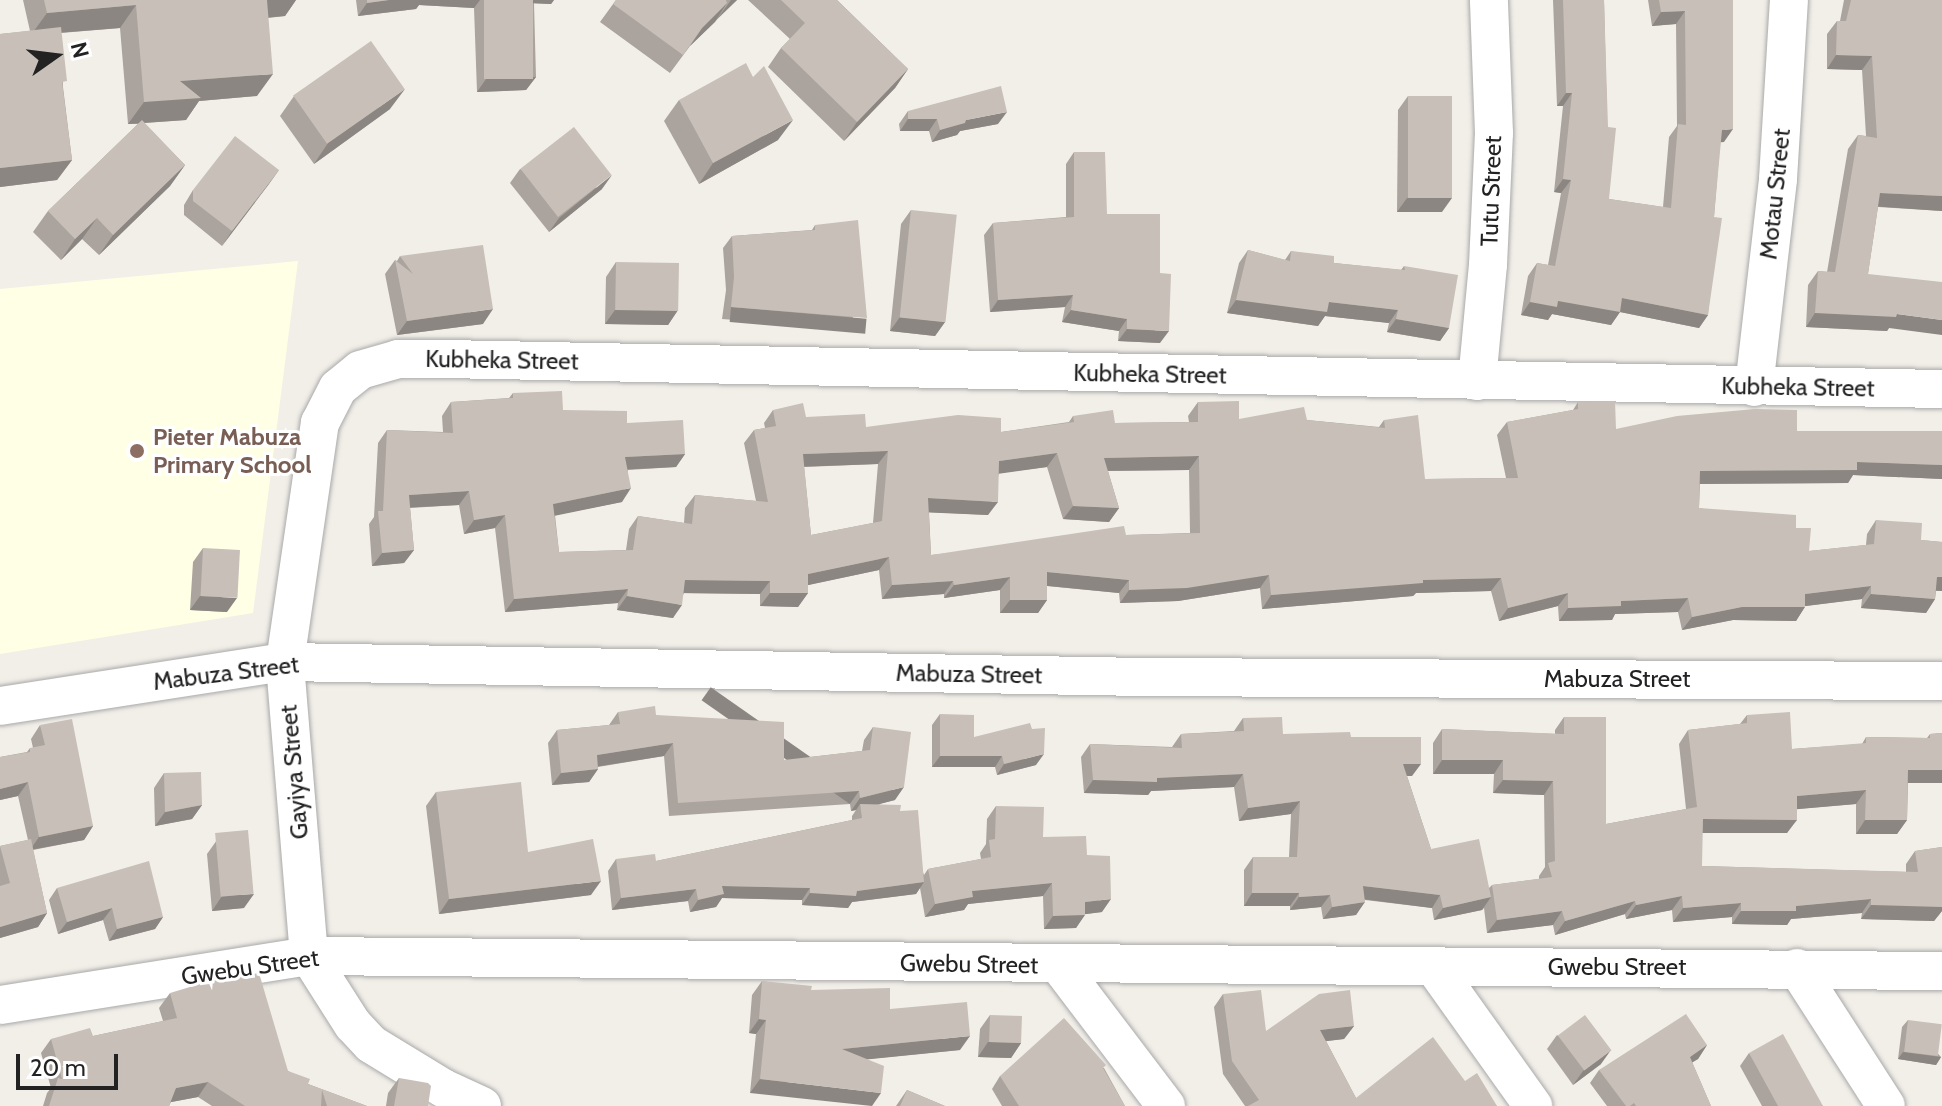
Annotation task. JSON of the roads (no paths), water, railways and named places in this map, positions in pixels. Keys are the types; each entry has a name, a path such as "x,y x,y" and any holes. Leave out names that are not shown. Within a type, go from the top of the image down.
{"street":[{"name":"Tutu Street","path":"1477,381 1488,265 1494,133 1489,0"},
{"name":"Motau Street","path":"1754,387 1778,179 1789,0"},
{"name":"Kubheka Street","path":"360,370 398,359 445,359 1942,389"},
{"name":"Gayiya Street","path":"360,370 338,388 320,423 285,662 309,956 353,1025 371,1044 443,1088 482,1106"},
{"name":"Mabuza Street","path":"0,706 285,662 1157,677 1942,681"},
{"name":"Gwebu Street","path":"0,1005 309,956 1942,971"},
{"path":"1059,965 1166,1106"},
{"path":"1434,967 1533,1106"},
{"path":"1797,968 1886,1106"}],"place":[{"name":"Pieter Mabuza Primary School","path":"137,451"}]}
